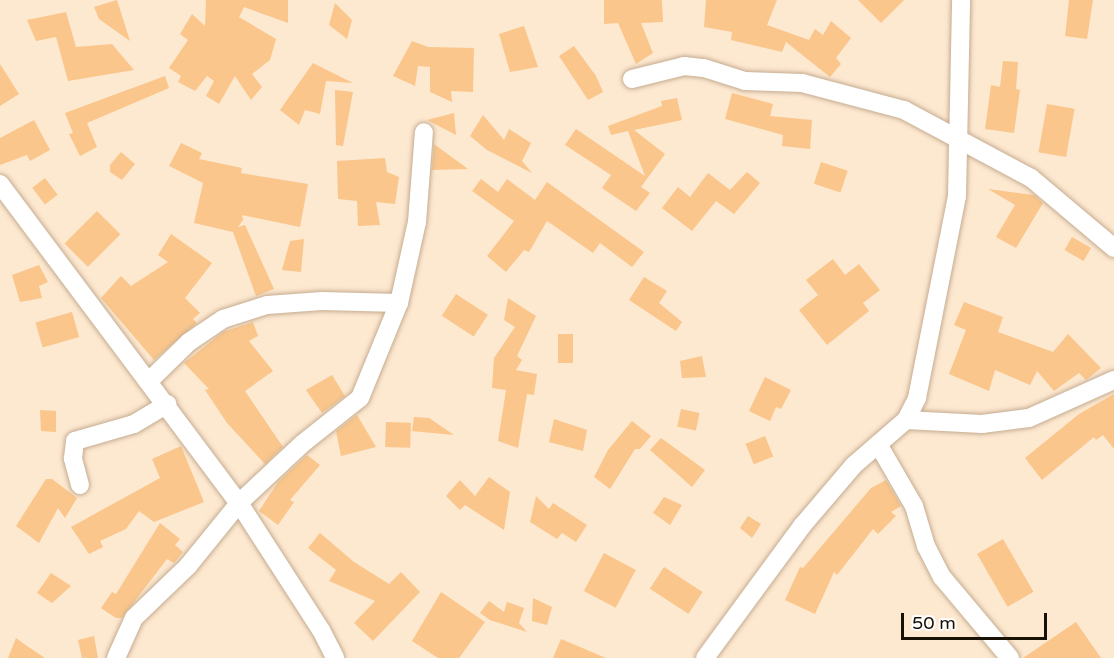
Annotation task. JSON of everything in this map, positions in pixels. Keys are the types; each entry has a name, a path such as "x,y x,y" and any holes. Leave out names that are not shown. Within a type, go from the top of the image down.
{"street":[{"path":"705,658 802,526 854,465 906,420 917,398 935,319 957,196 961,0"},
{"path":"632,79 684,66 704,68 746,81 802,83 904,110 960,137 1031,178 1114,248"},
{"path":"116,658 134,618 188,566 239,503 302,444 360,398 399,303 417,222 424,132"},
{"path":"0,184 239,503 321,630 335,658"},
{"path":"149,381 189,342 223,319 267,305 322,301 399,303"},
{"path":"906,420 982,424 1029,418 1114,380"},
{"path":"81,485 73,458 75,441 134,424 167,404"},
{"path":"878,444 914,506 926,546 942,577 1010,658"}],"building":[{"path":"117,0 130,41 99,19 94,7"},
{"path":"206,0 288,0 288,23 244,7 239,17 276,39 270,60 252,74 262,87 251,100 235,76 219,104 206,96 214,81 207,76 195,91 178,82 181,76 169,68 188,40 180,34 192,14 205,26"},
{"path":"604,0 662,0 663,22 641,23 653,53 636,64 618,23 604,24"},
{"path":"706,0 777,0 767,25 809,40 815,29 823,35 831,21 851,38 836,58 841,64 830,77 786,42 782,52 731,40 732,32 704,27"},
{"path":"858,0 904,0 881,23"},
{"path":"1069,0 1093,0 1087,39 1065,36"},
{"path":"335,3 352,20 347,39 329,25"},
{"path":"66,12 76,47 112,44 134,70 68,81 56,37 36,41 27,20"},
{"path":"524,26 538,67 510,72 499,34"},
{"path":"412,41 428,47 474,48 473,92 451,91 452,102 430,92 430,67 418,66 415,86 393,76"},
{"path":"574,46 596,76 603,92 588,100 559,56"},
{"path":"1003,61 1018,62 1016,89 1020,90 1014,133 985,129 991,85 1000,87"},
{"path":"313,63 353,83 326,81 320,114 305,110 299,125 280,110"},
{"path":"0,64 19,94 0,106"},
{"path":"165,76 169,88 87,123 97,147 80,156 69,134 73,133 65,113"},
{"path":"335,90 353,92 343,146 336,145"},
{"path":"732,93 773,104 770,116 812,120 810,149 782,146 783,135 725,119"},
{"path":"677,98 682,120 634,130 665,154 641,187 650,193 636,211 602,188 611,175 565,145 576,129 645,176 628,131 611,135 608,126 662,106 661,101"},
{"path":"1047,104 1075,109 1066,157 1038,152"},
{"path":"454,113 456,135 427,120"},
{"path":"483,115 504,140 509,129 531,143 522,161 532,173 487,150 470,136"},
{"path":"34,120 50,150 30,161 27,155 0,165 0,138"},
{"path":"181,143 202,153 199,159 242,168 241,173 308,184 300,227 242,215 243,220 238,227 245,225 274,289 256,296 233,232 194,223 203,183 169,166"},
{"path":"434,144 468,169 432,170"},
{"path":"121,152 135,164 122,180 110,172 110,165"},
{"path":"385,158 387,172 399,177 395,204 376,202 380,225 358,226 357,201 338,199 337,161"},
{"path":"821,162 848,171 841,193 814,184"},
{"path":"747,172 760,183 734,214 716,201 692,231 662,208 678,187 690,197 708,173 730,190"},
{"path":"45,178 58,195 45,204 32,188"},
{"path":"481,179 498,192 507,179 535,200 547,182 644,252 632,267 600,243 593,253 547,221 529,252 524,250 506,272 487,256 514,221 472,191"},
{"path":"988,189 1034,195 1043,203 1016,248 996,237 1015,205"},
{"path":"97,211 120,234 88,267 64,244"},
{"path":"171,234 212,263 185,298 200,313 193,319 197,323 154,360 101,298 121,276 131,286 168,262 158,255"},
{"path":"1072,237 1091,248 1084,261 1064,250"},
{"path":"304,239 301,272 282,270 290,241"},
{"path":"833,259 845,275 859,264 880,290 863,303 869,311 827,345 799,310 818,295 806,280"},
{"path":"39,265 48,282 39,286 42,298 20,302 12,275"},
{"path":"644,277 667,291 659,303 682,322 676,331 629,300"},
{"path":"456,294 488,315 474,337 442,316"},
{"path":"508,298 536,316 517,356 522,360 516,370 537,374 534,395 527,394 518,448 498,441 506,390 492,388 494,358 515,327 504,320"},
{"path":"964,302 1003,317 998,332 1053,352 1068,334 1101,368 1086,380 1079,373 1054,391 1037,371 1030,385 995,370 989,391 949,374 966,330 954,325"},
{"path":"72,312 79,337 43,347 35,322"},
{"path":"253,322 258,336 249,341 273,371 245,391 283,447 265,464 227,423 205,390 209,389 184,363 223,332"},
{"path":"558,334 573,334 573,363 558,363"},
{"path":"702,356 706,377 682,378 680,361"},
{"path":"332,375 345,396 322,413 306,390"},
{"path":"765,377 791,390 781,409 776,407 770,421 749,411"},
{"path":"1114,394 1114,449 1103,435 1096,440 1094,437 1042,480 1025,458 1079,414"},
{"path":"681,409 700,413 696,431 677,427"},
{"path":"40,410 56,411 56,432 41,431"},
{"path":"357,415 376,447 341,456 336,431"},
{"path":"414,417 429,418 454,435 412,431"},
{"path":"554,419 587,430 583,451 549,442"},
{"path":"632,421 651,436 640,449 635,449 610,489 594,477 608,450"},
{"path":"386,422 411,423 410,448 385,447"},
{"path":"765,436 773,456 754,464 746,444"},
{"path":"661,438 705,470 692,487 650,450"},
{"path":"181,446 204,502 154,522 139,511 126,529 100,541 103,547 89,554 71,527 160,478 152,459"},
{"path":"307,455 320,465 290,500 294,502 278,525 259,511 278,482"},
{"path":"489,477 510,492 504,530 465,505 460,510 446,496 460,480 475,496"},
{"path":"46,479 52,479 77,498 65,518 58,508 39,543 16,526"},
{"path":"886,480 901,506 891,512 896,516 878,534 873,529 837,575 834,572 815,614 785,600 800,567 803,568 871,488"},
{"path":"536,496 549,509 553,503 587,525 576,542 562,533 557,539 530,522"},
{"path":"664,497 682,505 670,525 653,513"},
{"path":"748,516 761,524 752,538 740,528"},
{"path":"160,523 180,539 175,545 183,552 174,563 167,559 122,618 116,618 101,608 112,592 116,594"},
{"path":"320,533 354,562 389,584 401,572 420,592 373,641 354,623 375,601 329,581 336,570 308,548"},
{"path":"1003,539 1034,592 1008,607 977,554"},
{"path":"604,553 636,570 616,608 584,591"},
{"path":"664,567 703,592 688,614 650,589"},
{"path":"51,573 71,586 52,603 37,593"},
{"path":"441,592 485,622 459,658 438,658 412,641"},
{"path":"533,598 552,607 547,625 532,621"},
{"path":"489,601 504,612 507,602 524,608 519,623 527,632 490,620 480,613"},
{"path":"1076,622 1101,658 1023,658"},
{"path":"94,636 98,658 82,658 78,640"},
{"path":"16,638 24,644 45,658 8,658"},
{"path":"561,639 606,658 553,658"}]}
